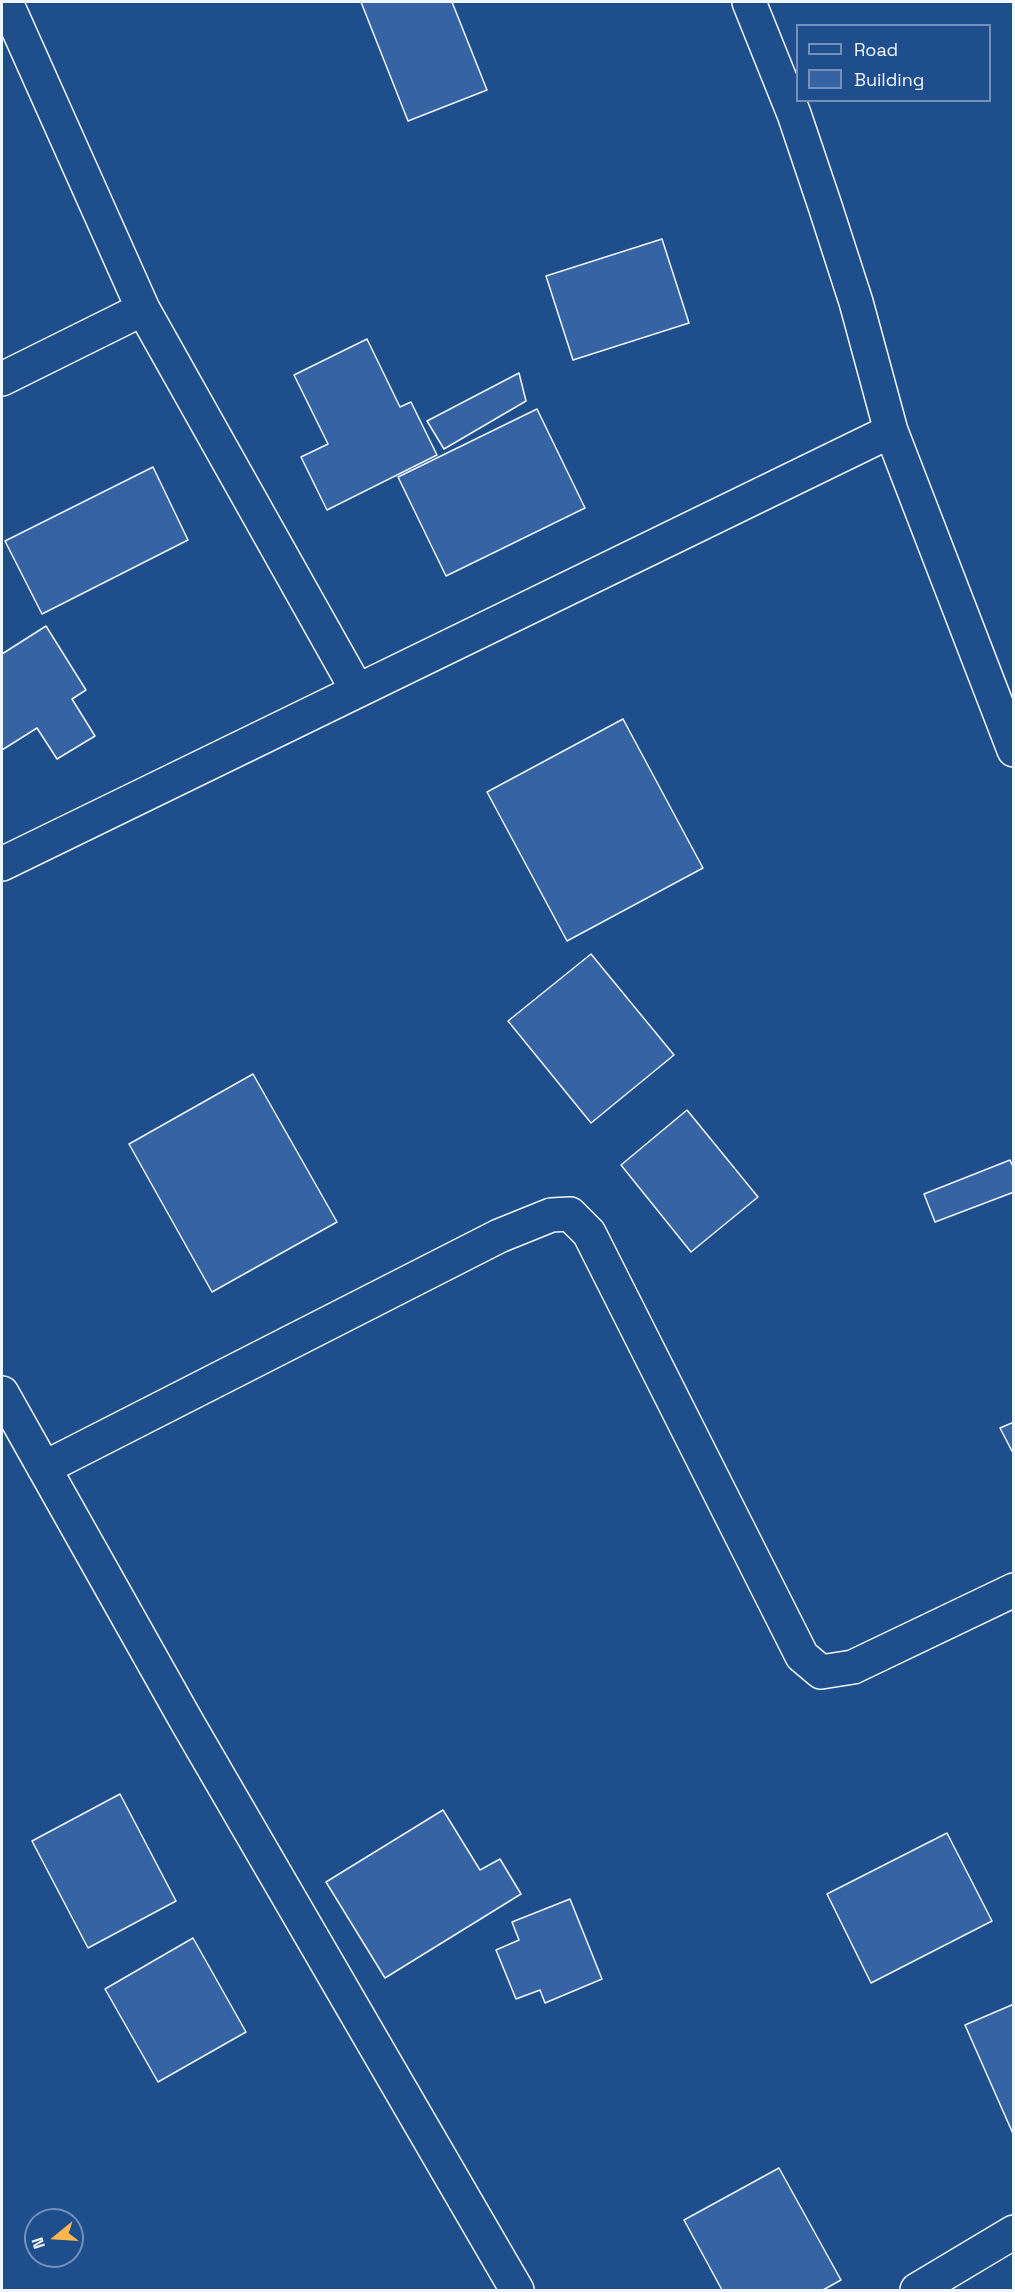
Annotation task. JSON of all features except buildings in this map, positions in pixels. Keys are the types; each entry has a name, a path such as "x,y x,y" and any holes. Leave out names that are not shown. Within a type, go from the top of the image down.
{"street":[{"path":"6,2 143,309 357,690"},
{"path":"749,2 794,114 825,206 856,302 891,431 1014,750"},
{"path":"2,379 143,309"},
{"path":"2,864 891,431"},
{"path":"44,1468 499,1236 551,1215 570,1214 589,1233 802,1656 820,1672 853,1667 1014,1590"},
{"path":"2,1393 187,1722 517,2290"},
{"path":"917,2290 1014,2232"}]}
